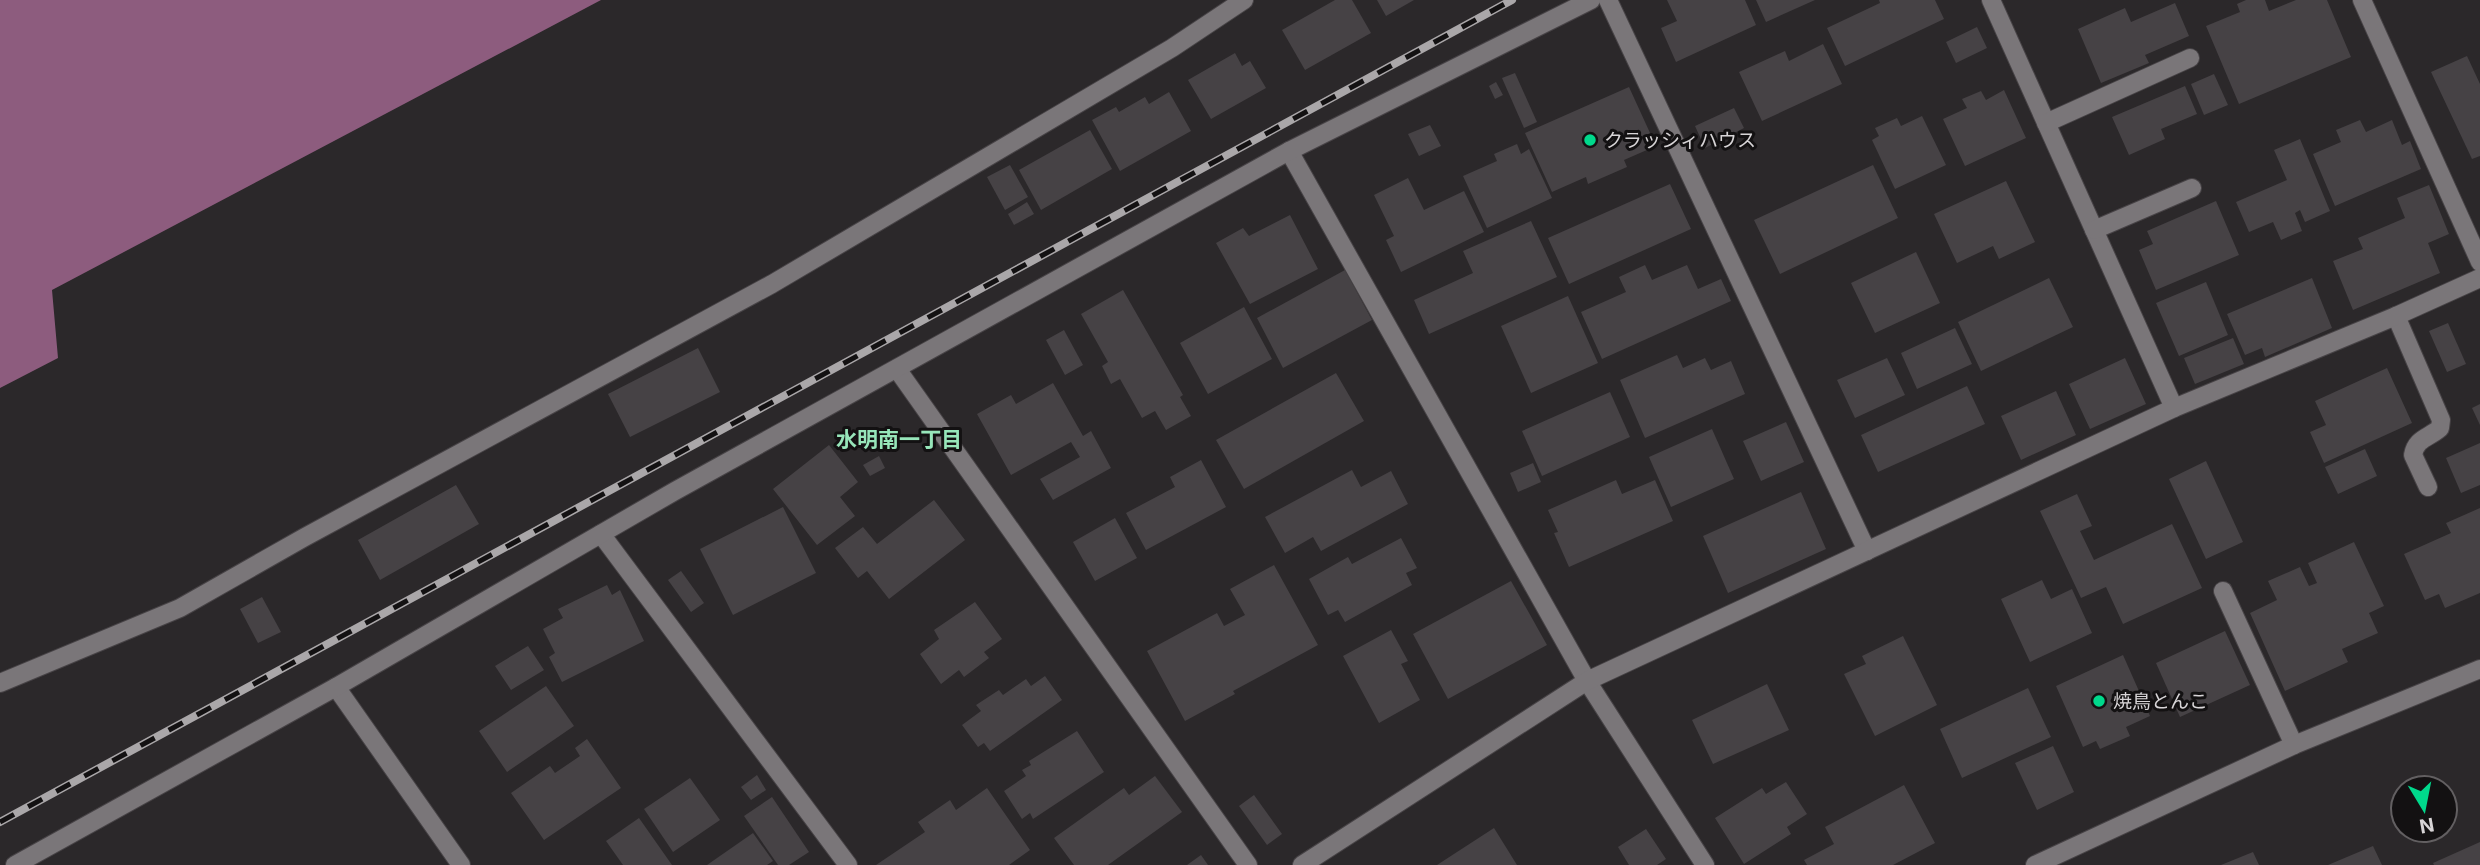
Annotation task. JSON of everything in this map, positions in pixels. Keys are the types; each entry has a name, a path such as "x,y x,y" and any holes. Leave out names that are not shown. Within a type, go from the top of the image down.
{"street":[{"path":"0,683 180,608 305,537 772,284 1160,55 1244,0"},
{"path":"15,865 39,860 601,534 1289,151 1591,0"},
{"path":"1608,0 1867,551"},
{"path":"1991,0 2174,408"},
{"path":"2362,0 2480,262"},
{"path":"2046,123 2190,58"},
{"path":"1289,151 1587,681 1705,865"},
{"path":"2094,230 2192,188"},
{"path":"1302,865 1587,681 2174,408 2396,316 2480,278"},
{"path":"2396,316 2441,420 2440,428 2419,440 2414,449 2413,455 2428,487"},
{"path":"897,369 1248,865"},
{"path":"601,534 848,865"},
{"path":"2223,591 2294,745"},
{"path":"2035,865 2294,745 2480,669"},
{"path":"336,687 461,865"}],"shaded area":[{"path":"0,0 601,0 52,290 58,358 0,388"}],"building":[{"path":"1335,0 1352,0 1371,33 1305,70 1282,30"},
{"path":"1377,0 1414,0 1386,16"},
{"path":"1667,0 1745,0 1756,25 1676,62 1661,28 1677,21"},
{"path":"1756,0 1815,0 1766,22"},
{"path":"1879,0 1935,0 1944,19 1845,66 1827,28 1880,3"},
{"path":"2246,0 2265,0 2269,11 2296,0 2327,0 2351,57 2239,104 2206,26 2240,12 2237,4"},
{"path":"2175,3 2189,36 2145,55 2149,63 2101,83 2078,29 2125,8 2131,22"},
{"path":"1977,27 1987,48 1956,63 1946,42"},
{"path":"1823,44 1842,84 1762,121 1739,72 1785,51 1789,61"},
{"path":"1235,53 1242,66 1250,61 1266,88 1211,119 1188,80"},
{"path":"2467,56 2480,84 2480,156 2472,159 2431,72"},
{"path":"1515,73 1537,122 1524,128 1502,78"},
{"path":"2214,74 2228,105 2204,115 2191,84"},
{"path":"1496,82 1503,95 1495,99 1489,86"},
{"path":"2185,86 2197,114 2161,129 2165,139 2129,155 2112,117"},
{"name":"クラッシィハウス","path":"1629,87 1656,146 1624,160 1627,167 1588,184 1586,177 1552,192 1525,133"},
{"path":"2004,90 2026,138 1965,166 1943,119 1967,108 1962,99 1981,91 1986,100"},
{"path":"1169,92 1191,131 1120,171 1092,120 1116,107 1119,112 1145,97 1149,104"},
{"path":"1734,108 1744,128 1705,148 1695,126"},
{"path":"1922,116 1946,165 1895,189 1872,140 1879,136 1875,128 1897,118 1901,126"},
{"path":"2360,120 2366,132 2392,120 2402,145 2410,141 2421,169 2335,206 2313,154 2341,142 2336,130"},
{"path":"1430,125 1441,146 1419,156 1408,134"},
{"path":"1090,130 1112,169 1041,210 1019,170"},
{"path":"2300,139 2330,211 2305,222 2300,210 2295,213 2302,231 2281,240 2273,222 2249,232 2236,202 2287,180 2274,150"},
{"path":"1517,144 1521,154 1529,149 1552,198 1487,228 1463,176 1497,161 1494,154"},
{"path":"1010,165 1028,197 1005,210 987,177"},
{"path":"1873,165 1898,218 1780,274 1754,220"},
{"path":"1408,178 1424,210 1464,191 1484,232 1401,272 1386,240 1394,236 1374,195"},
{"path":"2006,181 2035,242 1999,259 1993,246 1957,263 1934,214"},
{"path":"1670,184 1691,229 1569,284 1548,238"},
{"path":"2429,185 2449,234 2428,243 2440,273 2353,310 2333,261 2363,249 2358,238 2405,218 2397,198"},
{"path":"2216,201 2239,255 2156,290 2139,250 2153,244 2147,231"},
{"path":"1027,202 1034,214 1014,225 1008,214"},
{"path":"1290,215 1318,269 1250,304 1216,243 1243,228 1249,236"},
{"path":"1531,221 1557,277 1429,334 1414,300 1473,273 1463,251"},
{"path":"1916,252 1940,303 1875,333 1851,283"},
{"path":"1645,265 1652,280 1687,265 1698,289 1721,279 1731,301 1602,359 1581,312 1626,292 1619,277"},
{"path":"1345,270 1372,320 1283,368 1257,318"},
{"path":"2049,278 2073,327 1981,371 1958,322"},
{"path":"2312,278 2332,328 2265,357 2262,348 2245,355 2227,314"},
{"path":"2206,282 2228,335 2179,356 2156,303"},
{"path":"1123,290 1183,395 1180,397 1191,416 1166,430 1155,411 1142,418 1120,379 1111,384 1102,366 1108,362 1081,314"},
{"path":"1568,296 1598,363 1531,393 1501,326"},
{"path":"1244,307 1272,359 1208,394 1180,343"},
{"path":"2448,323 2466,364 2447,372 2429,331"},
{"path":"1955,328 1972,364 1917,389 1901,353"},
{"path":"1064,330 1083,365 1065,375 1046,340"},
{"path":"2233,338 2244,364 2195,384 2184,358"},
{"path":"698,348 720,392 630,437 608,394"},
{"path":"1677,355 1683,368 1705,358 1711,370 1731,361 1745,394 1645,438 1620,380"},
{"path":"1887,358 1905,395 1855,418 1837,380"},
{"path":"2125,358 2146,404 2090,429 2069,384"},
{"path":"2387,368 2412,423 2324,463 2310,432 2326,425 2315,401"},
{"path":"1336,373 1364,421 1244,489 1216,440"},
{"path":"1053,383 1083,436 1091,431 1111,468 1053,500 1040,479 1080,457 1071,442 1011,475 977,414 1011,395 1016,404"},
{"path":"1967,386 1985,424 1878,472 1861,435"},
{"path":"2056,391 2076,435 2021,460 2001,416"},
{"path":"1610,392 1630,437 1542,476 1522,431"},
{"path":"2480,404 2480,425 2472,408"},
{"path":"1786,422 1804,462 1761,481 1743,441"},
{"path":"1712,429 1734,479 1671,507 1649,457"},
{"path":"2480,443 2480,485 2461,493 2446,458"},
{"path":"829,445 858,482 840,497 855,516 817,545 773,489"},
{"path":"2365,449 2377,476 2338,494 2325,467"},
{"path":"879,456 885,468 870,476 863,465"},
{"path":"1201,460 1226,507 1146,550 1126,513 1175,487 1170,477"},
{"path":"2206,461 2243,542 2206,559 2169,479"},
{"path":"1533,463 1541,482 1518,492 1510,473"},
{"path":"1352,470 1361,487 1391,471 1408,504 1321,551 1313,537 1285,553 1265,517"},
{"path":"1616,480 1622,494 1655,480 1673,521 1569,567 1554,533 1558,532 1548,510"},
{"path":"456,485 479,524 380,580 358,540"},
{"path":"1801,492 1826,549 1728,593 1703,536"},
{"path":"2077,494 2092,526 2080,531 2094,560 2172,524 2202,588 2123,624 2106,587 2081,598 2040,511"},
{"path":"934,500 965,540 889,599 867,571 858,578 835,548 863,527 877,544"},
{"path":"783,507 816,573 733,615 700,549"},
{"path":"2480,508 2480,593 2445,608 2439,594 2425,600 2404,554 2451,533 2446,523"},
{"path":"1115,518 1137,558 1095,581 1073,542"},
{"path":"1401,538 1417,568 1406,573 1412,585 1345,622 1338,610 1328,615 1309,579 1348,557 1352,564"},
{"path":"2354,542 2384,606 2369,613 2378,633 2342,649 2348,662 2285,691 2250,613 2277,600 2268,581 2300,567 2309,586 2317,583 2308,563"},
{"path":"1274,565 1318,645 1233,691 1235,694 1185,721 1147,651 1217,613 1224,626 1245,615 1230,589"},
{"path":"681,571 704,603 691,612 668,580"},
{"path":"2042,580 2051,599 2072,589 2092,633 2030,662 2001,599"},
{"path":"1511,581 1547,645 1448,699 1413,634"},
{"path":"607,585 612,595 620,590 644,641 562,682 549,657 555,653 543,629 563,618 558,609"},
{"path":"262,597 281,632 258,643 240,609"},
{"path":"975,602 1002,639 984,652 989,658 964,677 959,670 941,684 920,654 939,639 934,630"},
{"path":"1391,630 1408,661 1401,664 1420,700 1379,723 1343,656"},
{"path":"2225,631 2250,685 2180,717 2156,663"},
{"path":"1903,636 1937,705 1875,736 1844,674 1866,664 1862,656"},
{"path":"528,646 544,670 511,690 495,666"},
{"path":"2123,655 2150,716 2126,727 2130,736 2100,749 2096,741 2083,747 2056,686"},
{"path":"1045,676 1062,700 990,751 984,743 978,747 962,725 981,711 976,705 999,690 1003,695 1026,679 1031,686"},
{"path":"1767,684 1789,730 1713,764 1692,720"},
{"path":"546,686 574,726 507,772 479,731"},
{"path":"2028,688 2051,737 1962,778 1940,729"},
{"path":"1077,731 1104,772 1033,819 1030,813 1022,819 1004,791 1026,776 1022,770 1031,765 1029,761"},
{"path":"587,739 621,788 544,840 511,793 550,766 555,773 580,756 575,748"},
{"path":"2053,746 2074,792 2037,810 2015,763"},
{"path":"757,775 766,790 751,800 741,787"},
{"path":"1155,776 1182,812 1108,865 1074,865 1054,838 1124,788 1129,795"},
{"path":"690,778 720,820 673,852 644,809"},
{"path":"1786,782 1807,814 1787,827 1791,834 1744,864 1715,818 1762,788 1766,794"},
{"path":"1904,785 1935,843 1893,865 1807,865 1804,860 1834,844 1825,827"},
{"path":"987,788 1030,850 1009,865 876,865 925,832 918,822 950,800 956,810"},
{"path":"1254,795 1282,834 1267,845 1239,806"},
{"path":"772,797 809,852 789,865 778,865 744,816"},
{"path":"639,818 672,865 623,865 606,841"},
{"path":"1494,828 1517,865 1437,865"},
{"path":"1646,829 1666,859 1657,865 1629,865 1618,847"},
{"path":"753,833 773,861 767,865 707,865"},
{"path":"2480,842 2480,865 2433,863"},
{"path":"2373,846 2382,865 2328,865"},
{"path":"2253,852 2259,865 2221,865"},
{"path":"1201,855 1208,865 1187,865"}],"railway":[{"path":"0,822 1512,0"}],"place":[{"name":"クラッシィハウス","path":"1590,140"},
{"name":"焼鳥とんこ","path":"2099,701"}],"district":[{"name":"水明南一丁目","path":"899,440"}]}
